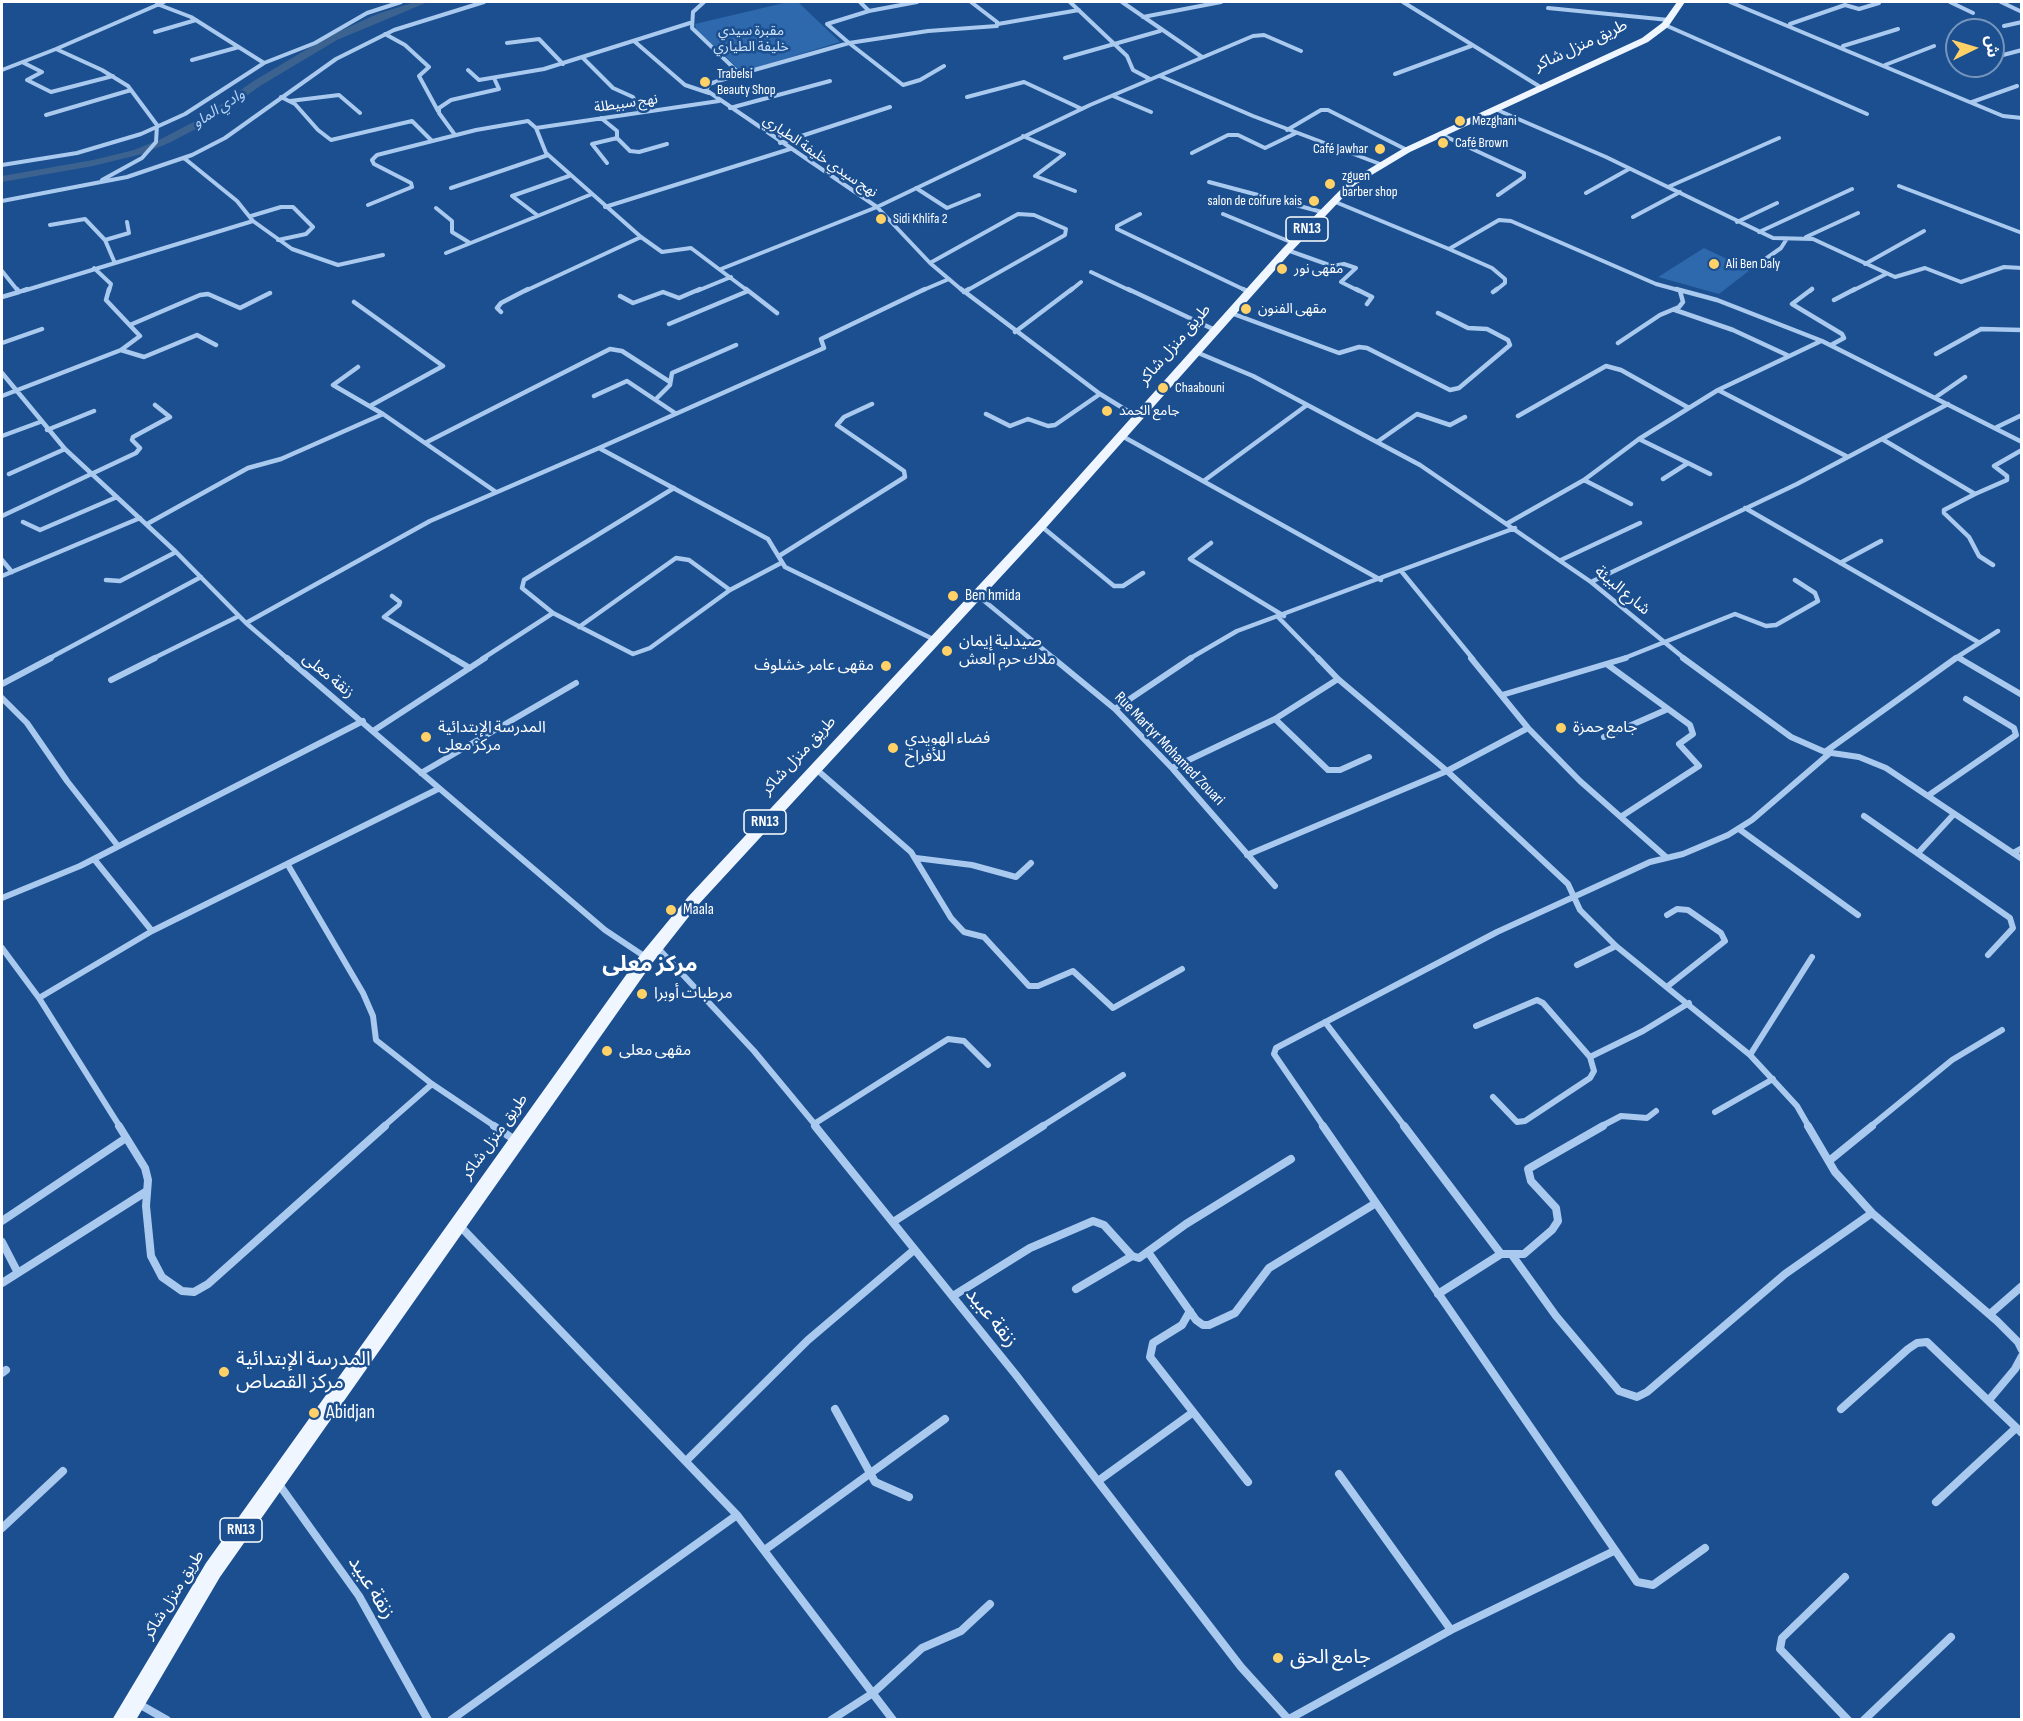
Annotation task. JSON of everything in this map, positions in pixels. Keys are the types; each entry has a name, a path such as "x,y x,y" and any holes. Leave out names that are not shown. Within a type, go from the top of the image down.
{"main road":[{"name":"طريق منزل شاكر","path":"123,1719 207,1579 652,952 693,901 936,641 1140,418 1249,292 1322,212 1352,183 1380,164 1407,150 1633,46 1667,23 1681,2"}],"street":[{"path":"2,71 164,2"},
{"path":"2,165 86,151 158,128 264,63 315,43 367,13 401,2"},
{"path":"2,201 136,174 184,158 225,138 322,67 385,34 484,2"},
{"path":"704,2 693,12 690,23 696,33 740,74"},
{"path":"860,2 868,11"},
{"path":"917,2 868,11 827,24 903,85 920,80 944,66"},
{"path":"971,2 998,24"},
{"path":"1070,2 1127,56 1134,70 1151,79"},
{"path":"1122,2 1160,31 1203,57"},
{"path":"1143,17 1221,2"},
{"path":"1403,2 1542,88"},
{"path":"1730,2 1790,24 2003,116 2022,118"},
{"path":"1950,2 1973,13"},
{"path":"2001,2 2022,12"},
{"path":"1859,9 1879,3"},
{"path":"157,4 196,20 264,63"},
{"path":"1790,24 1845,6 1868,13"},
{"path":"2016,9 2022,7"},
{"path":"1548,8 1667,23 1867,114"},
{"path":"711,94 706,88 709,84 849,43 998,24 1079,10"},
{"path":"155,32 196,20"},
{"path":"2005,26 2022,22"},
{"path":"468,70 477,79 494,78 563,64 690,23"},
{"path":"1842,47 1898,29"},
{"path":"1065,58 1160,31"},
{"path":"385,34 405,45 429,69 419,76 438,111 455,135"},
{"path":"721,269 877,207 1082,109 1260,35 1301,51"},
{"path":"507,43 539,39 563,64"},
{"name":"نهج سيدي خليفة الطياري","path":"634,41 686,85 711,94 877,207 930,263 964,292 1100,394 1140,418"},
{"path":"1395,74 1471,46"},
{"path":"1885,65 1934,46"},
{"path":"192,60 239,47"},
{"path":"56,49 113,76 132,90 158,128 156,142 142,158 96,183"},
{"path":"2005,54 2022,50"},
{"path":"583,58 613,88 633,97 639,112"},
{"path":"24,63 42,72 27,80 51,92 113,76"},
{"path":"1160,76 1287,130 1380,164"},
{"path":"438,111 441,106 451,100 499,89 494,78"},
{"path":"730,108 830,81"},
{"path":"967,97 1024,82 1082,109"},
{"path":"1971,102 2017,86"},
{"path":"46,115 132,90"},
{"path":"290,101 339,95 360,113"},
{"path":"1113,96 1151,112"},
{"path":"281,97 290,101 331,140 412,121 432,141"},
{"name":"نهج سبيطلة","path":"536,129 719,101"},
{"path":"780,143 890,107"},
{"path":"1495,108 1680,192 1759,232 1786,240 1806,237 1858,213"},
{"path":"1287,130 1323,110 1328,110 1407,150"},
{"path":"601,118 617,131 617,138 633,152 667,144"},
{"path":"368,205 407,190 412,185 382,170 372,161 373,158 383,153 455,135 522,121 530,122 536,129 541,145 548,155 569,176 641,237 662,252 691,248 777,313"},
{"path":"1192,153 1228,135 1238,135 1265,148 1296,133"},
{"path":"1440,134 1524,173 1524,177 1498,195"},
{"path":"1023,136 1064,154 1035,176 1075,192"},
{"path":"607,163 592,144 617,138"},
{"path":"1668,187 1779,138"},
{"path":"605,207 790,149"},
{"path":"451,188 548,155"},
{"path":"184,158 278,240 292,249 338,265 347,265 383,255"},
{"path":"1586,193 1629,169"},
{"path":"537,215 512,196 569,176"},
{"path":"1209,182 1322,212"},
{"path":"1899,186 2020,231"},
{"path":"916,188 946,208 979,195"},
{"path":"1759,232 1852,189"},
{"path":"1633,217 1680,192"},
{"path":"447,253 592,194"},
{"path":"1333,201 1492,268 1505,279 1506,283 1493,292"},
{"path":"1737,222 1777,203"},
{"path":"2,297 281,207 293,207 313,226 306,234 278,240"},
{"path":"436,208 452,221 452,232 470,243"},
{"path":"930,263 1018,214 1034,215 1066,229 1065,235 964,292"},
{"path":"1140,214 1117,226 1117,229 1249,292"},
{"path":"1223,214 1332,266 1344,264 1356,268 1341,282 1372,297 1367,304"},
{"path":"50,225 85,219 105,240 114,261"},
{"path":"1449,249 1495,222 1505,219 1656,284 1717,300 1822,341 2022,442"},
{"path":"105,240 129,233 127,222"},
{"path":"1865,264 1924,231"},
{"path":"501,312 497,308 501,303 577,265 641,237"},
{"path":"1806,237 1886,274 1900,277 1925,268 1961,282 2004,267 2022,267"},
{"path":"1764,260 1781,248 1786,240"},
{"path":"2,396 121,350 140,336 105,300 111,284 94,268"},
{"path":"2,271 19,292"},
{"path":"1091,272 1215,330"},
{"path":"1834,300 1886,274"},
{"path":"620,296 633,303 663,292 679,298 731,278"},
{"path":"246,623 422,525 824,348 821,339 881,308 949,279"},
{"path":"1015,332 1081,282"},
{"path":"1812,289 1792,304 1842,334 1844,338 1831,345"},
{"path":"669,324 748,291"},
{"path":"1618,343 1660,315 1675,310 1682,304 1680,291"},
{"path":"130,326 200,295 208,294 240,308 270,293"},
{"path":"354,302 443,366 370,406"},
{"path":"1675,310 1733,330 1787,355"},
{"path":"1231,313 1339,353 1359,347 1367,348 1450,390 1459,388 1510,345 1509,340 1487,328 1468,328 1438,313"},
{"path":"2,343 42,329"},
{"path":"1936,354 1981,329 2022,330"},
{"path":"121,350 144,357 197,335 216,345"},
{"path":"1508,524 1584,480 1639,439 1718,390 1787,355 1822,341"},
{"path":"656,399 669,387 672,373 736,345"},
{"path":"428,442 610,349 622,351 669,382"},
{"name":"شارع البيئة","path":"1196,352 1253,376 1431,471 1591,582 1663,644 1791,737 1828,752 1874,762 1929,795 2022,859"},
{"path":"1518,416 1600,367 1606,366 1622,370 1689,408"},
{"path":"358,367 333,384 428,442 496,492"},
{"name":"زنقة معلى","path":"2,374 47,430 176,552 246,623 302,674 363,721 438,789 553,883 605,930 652,952"},
{"path":"1936,397 1965,377"},
{"path":"594,396 627,381 675,413"},
{"path":"1718,390 1848,458"},
{"path":"986,414 1010,426 1028,419 1048,426 1056,425 1100,394"},
{"path":"674,488 524,580 522,588 553,613 628,653 640,653 730,590 780,560 905,477 904,471 837,425 844,417 872,404"},
{"path":"1591,582 1848,458 1948,404"},
{"path":"2,516 136,453 140,448 132,437 169,419 169,415 155,405"},
{"path":"1206,480 1240,452 1307,405"},
{"path":"47,430 94,411"},
{"path":"147,524 248,468 281,459 383,414"},
{"path":"1377,442 1417,414 1450,425 1465,417"},
{"path":"1997,428 2022,415"},
{"path":"2,436 40,422"},
{"path":"1122,436 1206,480 1381,580"},
{"path":"1639,439 1710,474"},
{"path":"1882,439 1975,494"},
{"path":"599,448 768,539 780,560 875,613 936,641"},
{"path":"9,474 66,449"},
{"path":"1993,565 1979,556 1969,537 1944,513 1944,510 2007,480 2007,476 1994,466 2022,450"},
{"path":"1663,479 1688,463"},
{"path":"1584,480 1630,504"},
{"path":"23,522 40,530 117,497"},
{"path":"1745,508 1978,642"},
{"path":"2,576 140,518"},
{"path":"1561,560 1640,523"},
{"path":"1041,526 1114,586 1123,586 1143,573"},
{"path":"1115,709 1213,643 1515,528"},
{"path":"1840,563 1881,541"},
{"path":"1211,543 1190,559 1281,617 1338,679 1447,771 1568,884 1580,910 1616,945 1750,1055 1797,1106 1846,1185 1872,1213 1990,1314 2018,1342 2022,1350"},
{"path":"106,580 120,581 176,552"},
{"path":"579,627 676,558 689,560 730,590"},
{"path":"2,560 12,572"},
{"path":"1402,572 1528,728 1580,781 1666,857"},
{"path":"2,684 201,577"},
{"path":"1502,694 1608,665 1735,614 1766,626 1776,625 1818,601 1815,593 1795,580"},
{"name":"Rue Martyr Mohamed Zouari","path":"976,595 1115,709 1172,768 1275,886"},
{"path":"392,596 400,602 384,617 470,668"},
{"path":"373,731 553,613"},
{"path":"111,680 239,616"},
{"path":"1705,1548 1648,1586 1637,1582 1274,1054 1276,1048 1325,1022 1575,895 1666,857 1683,854 1738,830 1828,752 1928,676 1998,631"},
{"path":"1958,657 2022,695"},
{"path":"1608,665 1693,728 1693,734 1679,744 1699,766 1622,816"},
{"path":"1172,768 1275,719 1338,679"},
{"path":"421,773 576,683"},
{"path":"2,698 27,723 67,781 118,846"},
{"path":"1929,795 2016,735 2014,728 1966,699"},
{"path":"1604,737 1668,709"},
{"path":"1275,719 1328,770 1340,770 1369,757"},
{"path":"2,898 45,882 94,859 363,721"},
{"path":"1247,855 1447,771 1528,728"},
{"path":"816,768 916,858 956,924 964,932 984,937 1029,986 1038,986 1073,971 1081,976 1105,1004 1113,1008 1182,969"},
{"path":"39,998 152,931 438,789"},
{"path":"1918,853 1954,814"},
{"path":"1864,816 2012,921 2013,928 1988,955"},
{"path":"1738,830 1858,915"},
{"path":"2013,853 2022,848"},
{"path":"916,858 972,865 1016,877 1031,863"},
{"path":"94,859 152,931"},
{"path":"288,865 363,993 373,1016 376,1040 432,1084 518,1142"},
{"path":"1667,915 1677,909 1688,910 1721,933 1725,941 1668,986"},
{"path":"1577,965 1616,945"},
{"path":"2,948 39,998 145,1168 148,1179 147,1227 151,1256 156,1267 170,1285 182,1291 194,1292 208,1284 432,1084"},
{"name":"زنقة عبيد","path":"652,952 746,1042 953,1296 1240,1667 1289,1719"},
{"path":"1750,1055 1812,957"},
{"path":"1476,1026 1538,1000 1590,1057 1594,1071 1590,1078 1520,1123 1513,1119 1493,1096"},
{"path":"1590,1057 1643,1031 1689,1003"},
{"path":"1325,1022 1501,1254 1512,1256 1524,1254 1552,1230 1558,1221 1556,1208 1531,1180 1528,1168 1621,1116 1647,1118 1656,1111"},
{"path":"1829,1161 1952,1060 2002,1030"},
{"path":"814,1124 948,1039 964,1041 988,1065"},
{"path":"893,1222 1123,1075"},
{"path":"1715,1112 1773,1079"},
{"path":"2,1221 126,1138"},
{"path":"953,1296 1030,1248 1093,1221 1104,1226 1132,1256 1139,1258 1186,1224 1291,1159"},
{"path":"2,1283 147,1191"},
{"path":"1148,1252 1190,1311 1203,1325 1220,1321 1235,1313 1251,1296 1269,1268 1376,1203"},
{"path":"1512,1256 1556,1316 1619,1391 1637,1397 1785,1275 1872,1213"},
{"path":"459,1224 737,1515 766,1549 893,1719"},
{"path":"2,1242 18,1273"},
{"path":"686,1461 808,1340 914,1250"},
{"path":"1438,1294 1501,1254"},
{"path":"1076,1289 1132,1256"},
{"path":"1990,1314 2022,1286"},
{"path":"1190,1311 1182,1325 1153,1343 1150,1357 1248,1482"},
{"path":"1841,1409 1908,1349 1917,1343 1927,1342 1989,1400 2019,1430 1936,1502"},
{"path":"1989,1400 2015,1369 2022,1356"},
{"path":"835,1409 869,1474 877,1483 909,1497"},
{"path":"1098,1481 1192,1413"},
{"path":"766,1549 945,1419"},
{"path":"2,1528 63,1471"},
{"path":"1339,1474 1451,1629"},
{"name":"زنقة عبيد","path":"276,1480 359,1596 428,1719"},
{"path":"451,1719 737,1515"},
{"path":"1289,1719 1451,1629 1614,1551"},
{"path":"1845,1578 1782,1638 1780,1649 1848,1719"},
{"path":"831,1719 873,1693 918,1652 961,1631 990,1604"},
{"path":"1864,1719 1951,1637"},
{"path":"134,1701 167,1719"}],"green space":[{"name":"مقبرة سيدي خليفة الطياري","path":"788,2 798,2 840,42 741,71 696,29 695,24"},
{"path":"1704,248 1750,270 1719,294 1658,277"}],"waterway":[{"name":"وادي الماو","path":"2,179 93,163 138,152 165,141 209,118 256,84 333,38 381,16 423,2"}],"place":[{"name":"Trabelsi Beauty Shop","path":"705,82"},
{"name":"Mezghani","path":"1460,121"},
{"name":"Café Brown","path":"1443,143"},
{"name":"Café Jawhar","path":"1380,149"},
{"name":"zguen barber shop","path":"1330,184"},
{"name":"salon de coifure kais","path":"1314,201"},
{"name":"Sidi Khlifa 2","path":"881,219"},
{"name":"Ali Ben Daly","path":"1714,264"},
{"name":"مقهى نور","path":"1282,269"},
{"name":"مقهى الفنون","path":"1246,309"},
{"name":"Chaabouni","path":"1163,388"},
{"name":"جامع الحمد","path":"1107,411"},
{"name":"Ben hmida","path":"953,596"},
{"name":"صيدلية إيمان ملاك حرم العش","path":"947,651"},
{"name":"مقهى عامر خشلوف","path":"886,666"},
{"name":"جامع حمزة","path":"1561,728"},
{"name":"المدرسة الإبتدائية مركز معلى","path":"426,737"},
{"name":"فضاء الهويدي للأفراح","path":"893,748"},
{"name":"Maala","path":"671,910"},
{"name":"مرطبات أوبرا","path":"642,994"},
{"name":"مقهى معلى","path":"607,1051"},
{"name":"المدرسة الإبتدائية مركز القصاص","path":"224,1372"},
{"name":"Abidjan","path":"314,1413"},
{"name":"جامع الحق","path":"1278,1658"}],"district":[{"name":"مركز معلى","path":"650,965"}]}
